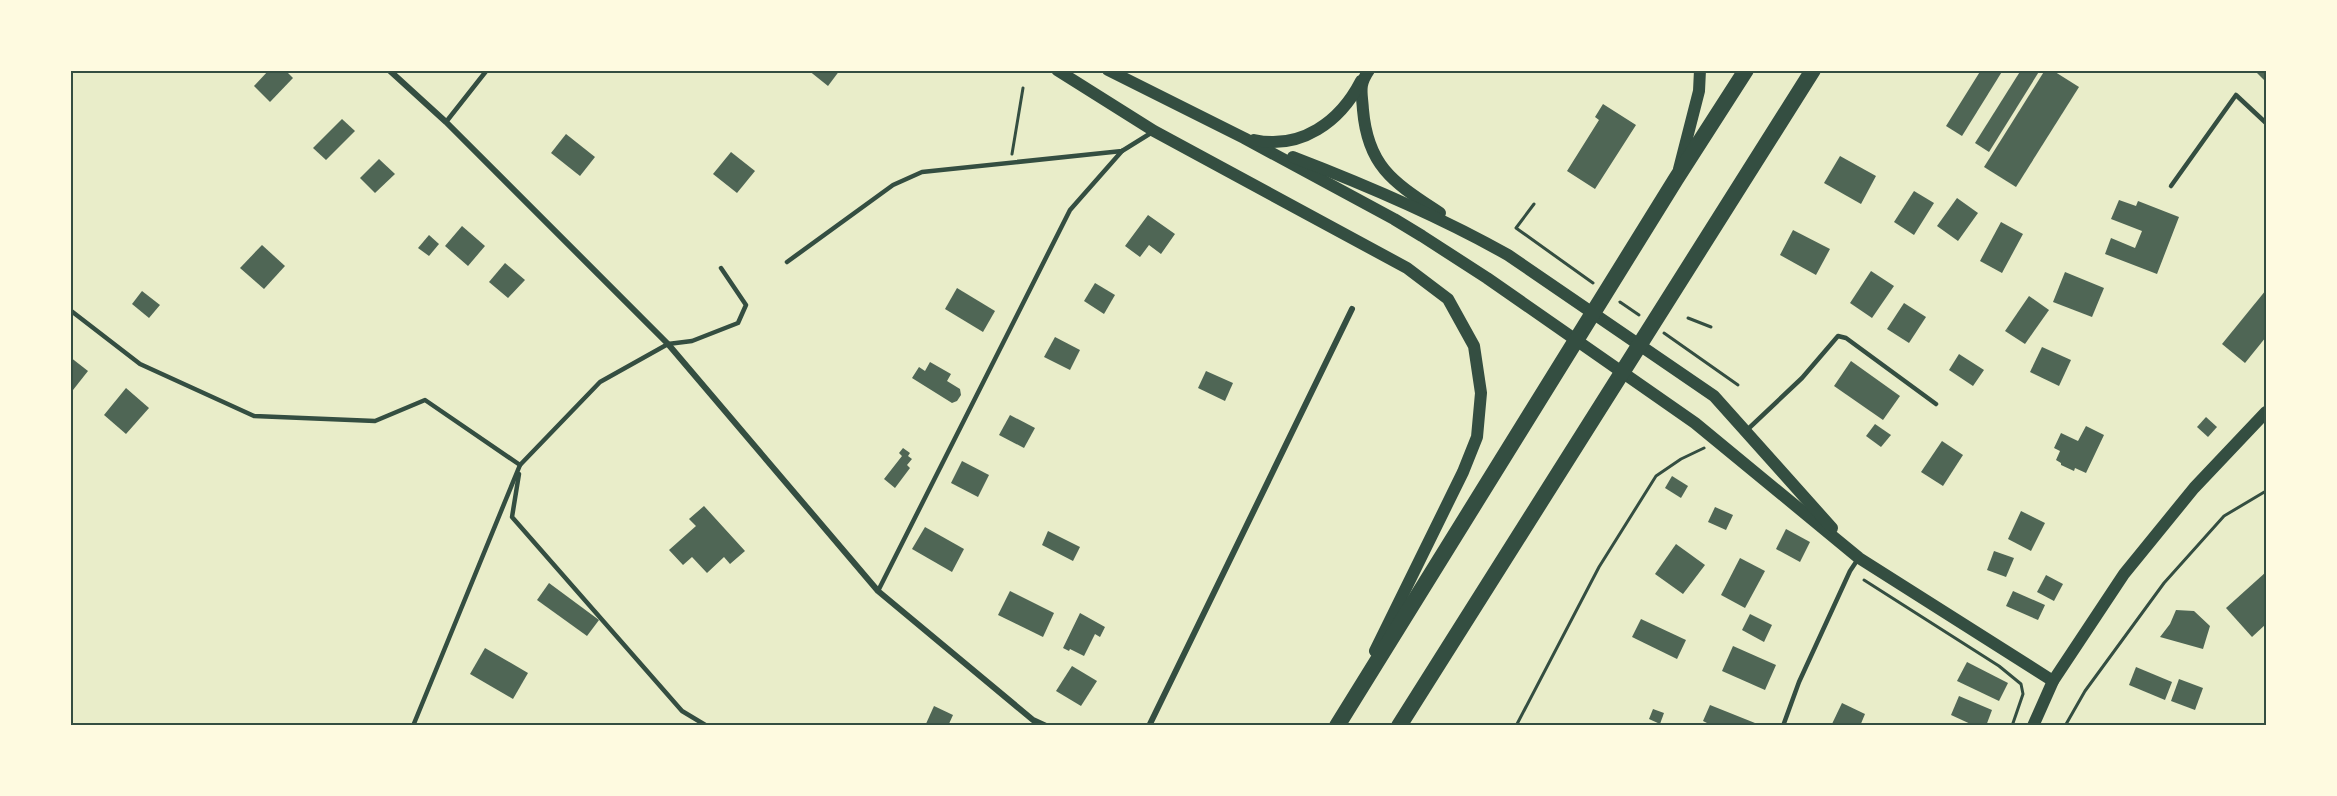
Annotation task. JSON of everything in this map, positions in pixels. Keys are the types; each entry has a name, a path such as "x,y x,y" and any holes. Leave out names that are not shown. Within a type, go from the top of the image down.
{"highway":[{"path":"1341,719 1746,70"},
{"path":"1399,726 1813,70"}],"main road":[{"path":"1057,70 1154,131 1407,268 1448,299 1474,346 1481,393 1477,436 1463,472 1431,539 1341,719"},
{"path":"1108,70 1244,138 1394,219 1487,278 1695,423 1859,558 2053,681"},
{"path":"1244,138 1279,143 1290,142 1311,134 1337,116 1348,103 1360,76 1369,70"},
{"path":"1676,179 1699,92 1700,70"},
{"path":"1360,76 1365,129 1369,145 1379,164 1407,191 1476,237"},
{"path":"1244,138 1363,184 1476,237 1508,255 1714,396 1859,558"},
{"path":"2033,726 2053,681 2124,574 2194,488 2266,412"}],"street":[{"path":"389,70 446,122 668,344 878,591 1033,723 1046,726"},
{"path":"1149,726 1352,309"}],"lane":[{"path":"446,122 487,70"},
{"path":"2171,186 2236,95 2266,123"},
{"path":"878,591 1070,210 1122,151 1154,131"},
{"path":"787,262 893,185 922,172 1122,151"},
{"path":"413,726 520,465 600,382 668,344 693,341 738,323 746,305 721,268"},
{"path":"70,310 140,364 254,416 375,421 425,400 520,465"},
{"path":"1745,432 1796,384 1838,336 1845,338 1936,404"},
{"path":"520,465 512,517 682,711 707,726"},
{"path":"1783,726 1799,682 1850,571 1859,558"}],"path":[{"path":"1011,162 1023,87"},
{"path":"1534,204 1516,228 1593,283"},
{"path":"1612,296 1641,317"},
{"path":"1688,318 1711,327"},
{"path":"1661,330 1738,385"},
{"path":"1516,726 1599,567 1656,476 1681,459 1704,448"},
{"path":"2065,726 2085,691 2164,584 2224,516 2266,491"}],"building":[{"path":"269,70 285,70 293,78 270,102 254,86"},
{"path":"808,70 840,70 828,86"},
{"path":"1981,70 2003,70 1962,136 1946,126"},
{"path":"2021,70 2040,70 1989,152 1975,143"},
{"path":"2045,70 2052,70 2079,87 2016,187 1984,167"},
{"path":"2254,70 2266,70 2266,82"},
{"path":"1603,104 1636,125 1595,189 1567,171 1599,120 1595,117"},
{"path":"342,119 355,131 326,160 313,148"},
{"path":"566,134 595,157 580,176 551,153"},
{"path":"731,152 755,171 737,193 713,174"},
{"path":"1840,156 1876,176 1861,204 1824,183"},
{"path":"379,159 395,174 375,193 360,178"},
{"path":"1914,191 1934,203 1914,235 1894,222"},
{"path":"1957,198 1978,213 1958,241 1937,226"},
{"path":"2119,200 2136,206 2138,201 2179,217 2157,274 2105,254 2111,238 2135,248 2142,231 2111,219"},
{"path":"1148,215 1175,234 1161,254 1149,245 1140,257 1125,246"},
{"path":"2001,222 2023,234 2002,273 1980,261"},
{"path":"462,226 485,246 468,266 445,246"},
{"path":"1793,230 1830,249 1816,275 1780,255"},
{"path":"429,235 439,244 429,256 418,248"},
{"path":"262,245 285,266 264,289 240,268"},
{"path":"505,263 525,280 508,298 489,282"},
{"path":"1871,271 1894,286 1872,318 1850,303"},
{"path":"2065,272 2104,288 2092,317 2053,302"},
{"path":"1095,283 1115,295 1104,314 1084,301"},
{"path":"957,288 995,311 983,332 945,309"},
{"path":"2266,290 2266,337 2245,363 2222,344"},
{"path":"142,291 160,305 149,318 132,304"},
{"path":"2029,296 2049,310 2025,344 2005,331"},
{"path":"1904,303 1926,317 1909,343 1887,329"},
{"path":"1055,337 1080,350 1070,370 1044,357"},
{"path":"2042,347 2071,360 2059,386 2030,372"},
{"path":"1959,354 1984,370 1973,386 1949,370"},
{"path":"70,357 88,371 73,390 70,388"},
{"path":"1851,361 1900,396 1883,420 1834,386"},
{"path":"930,362 951,374 947,381 960,389 961,395 957,401 952,403 912,378 919,367 925,371"},
{"path":"1206,371 1233,383 1225,401 1198,388"},
{"path":"126,388 149,408 126,434 104,415"},
{"path":"1010,415 1035,428 1024,448 999,435"},
{"path":"2206,417 2217,427 2208,437 2197,427"},
{"path":"1875,424 1891,435 1881,447 1866,436"},
{"path":"2086,426 2104,435 2086,473 2061,465 2056,460 2060,451 2054,448 2061,433 2078,441"},
{"path":"1942,441 1963,455 1943,486 1921,472"},
{"path":"903,448 910,453 908,456 912,459 907,465 910,468 895,488 884,479 902,456 899,453"},
{"path":"962,461 989,475 978,497 951,483"},
{"path":"1672,476 1688,486 1681,498 1665,488"},
{"path":"704,506 745,551 730,564 724,557 707,573 692,557 683,565 669,550 696,526 689,519"},
{"path":"1715,507 1733,515 1726,530 1708,522"},
{"path":"2021,511 2045,523 2031,551 2008,539"},
{"path":"925,527 964,549 952,572 912,549"},
{"path":"1786,529 1810,542 1800,562 1776,549"},
{"path":"1048,531 1080,547 1073,561 1042,545"},
{"path":"1676,544 1705,565 1683,594 1655,574"},
{"path":"1994,551 2014,558 2006,577 1987,570"},
{"path":"1740,558 1765,571 1745,608 1721,595"},
{"path":"2266,572 2266,624 2252,637 2226,608"},
{"path":"2046,575 2063,584 2054,601 2037,592"},
{"path":"549,583 599,620 587,636 537,600"},
{"path":"1010,591 1054,613 1043,637 998,615"},
{"path":"2013,591 2045,605 2038,620 2006,606"},
{"path":"2176,610 2194,611 2210,626 2203,649 2160,637 2170,624"},
{"path":"1080,613 1105,627 1100,637 1095,634 1084,656 1063,648"},
{"path":"1750,614 1772,625 1764,642 1742,630"},
{"path":"1641,619 1686,640 1677,659 1632,637"},
{"path":"1733,646 1776,665 1765,690 1722,671"},
{"path":"485,648 528,673 513,699 470,674"},
{"path":"1967,662 2008,683 1999,701 1957,681"},
{"path":"1072,666 1097,681 1081,706 1056,691"},
{"path":"2136,667 2172,682 2165,700 2129,685"},
{"path":"2179,679 2203,688 2195,710 2171,701"},
{"path":"1959,696 1992,710 1986,726 1975,726 1951,715"},
{"path":"1842,703 1865,714 1860,726 1831,726"},
{"path":"1710,705 1760,726 1713,726 1703,721"},
{"path":"934,706 953,715 948,726 925,726"},
{"path":"1653,709 1664,713 1660,724 1649,719"}]}
